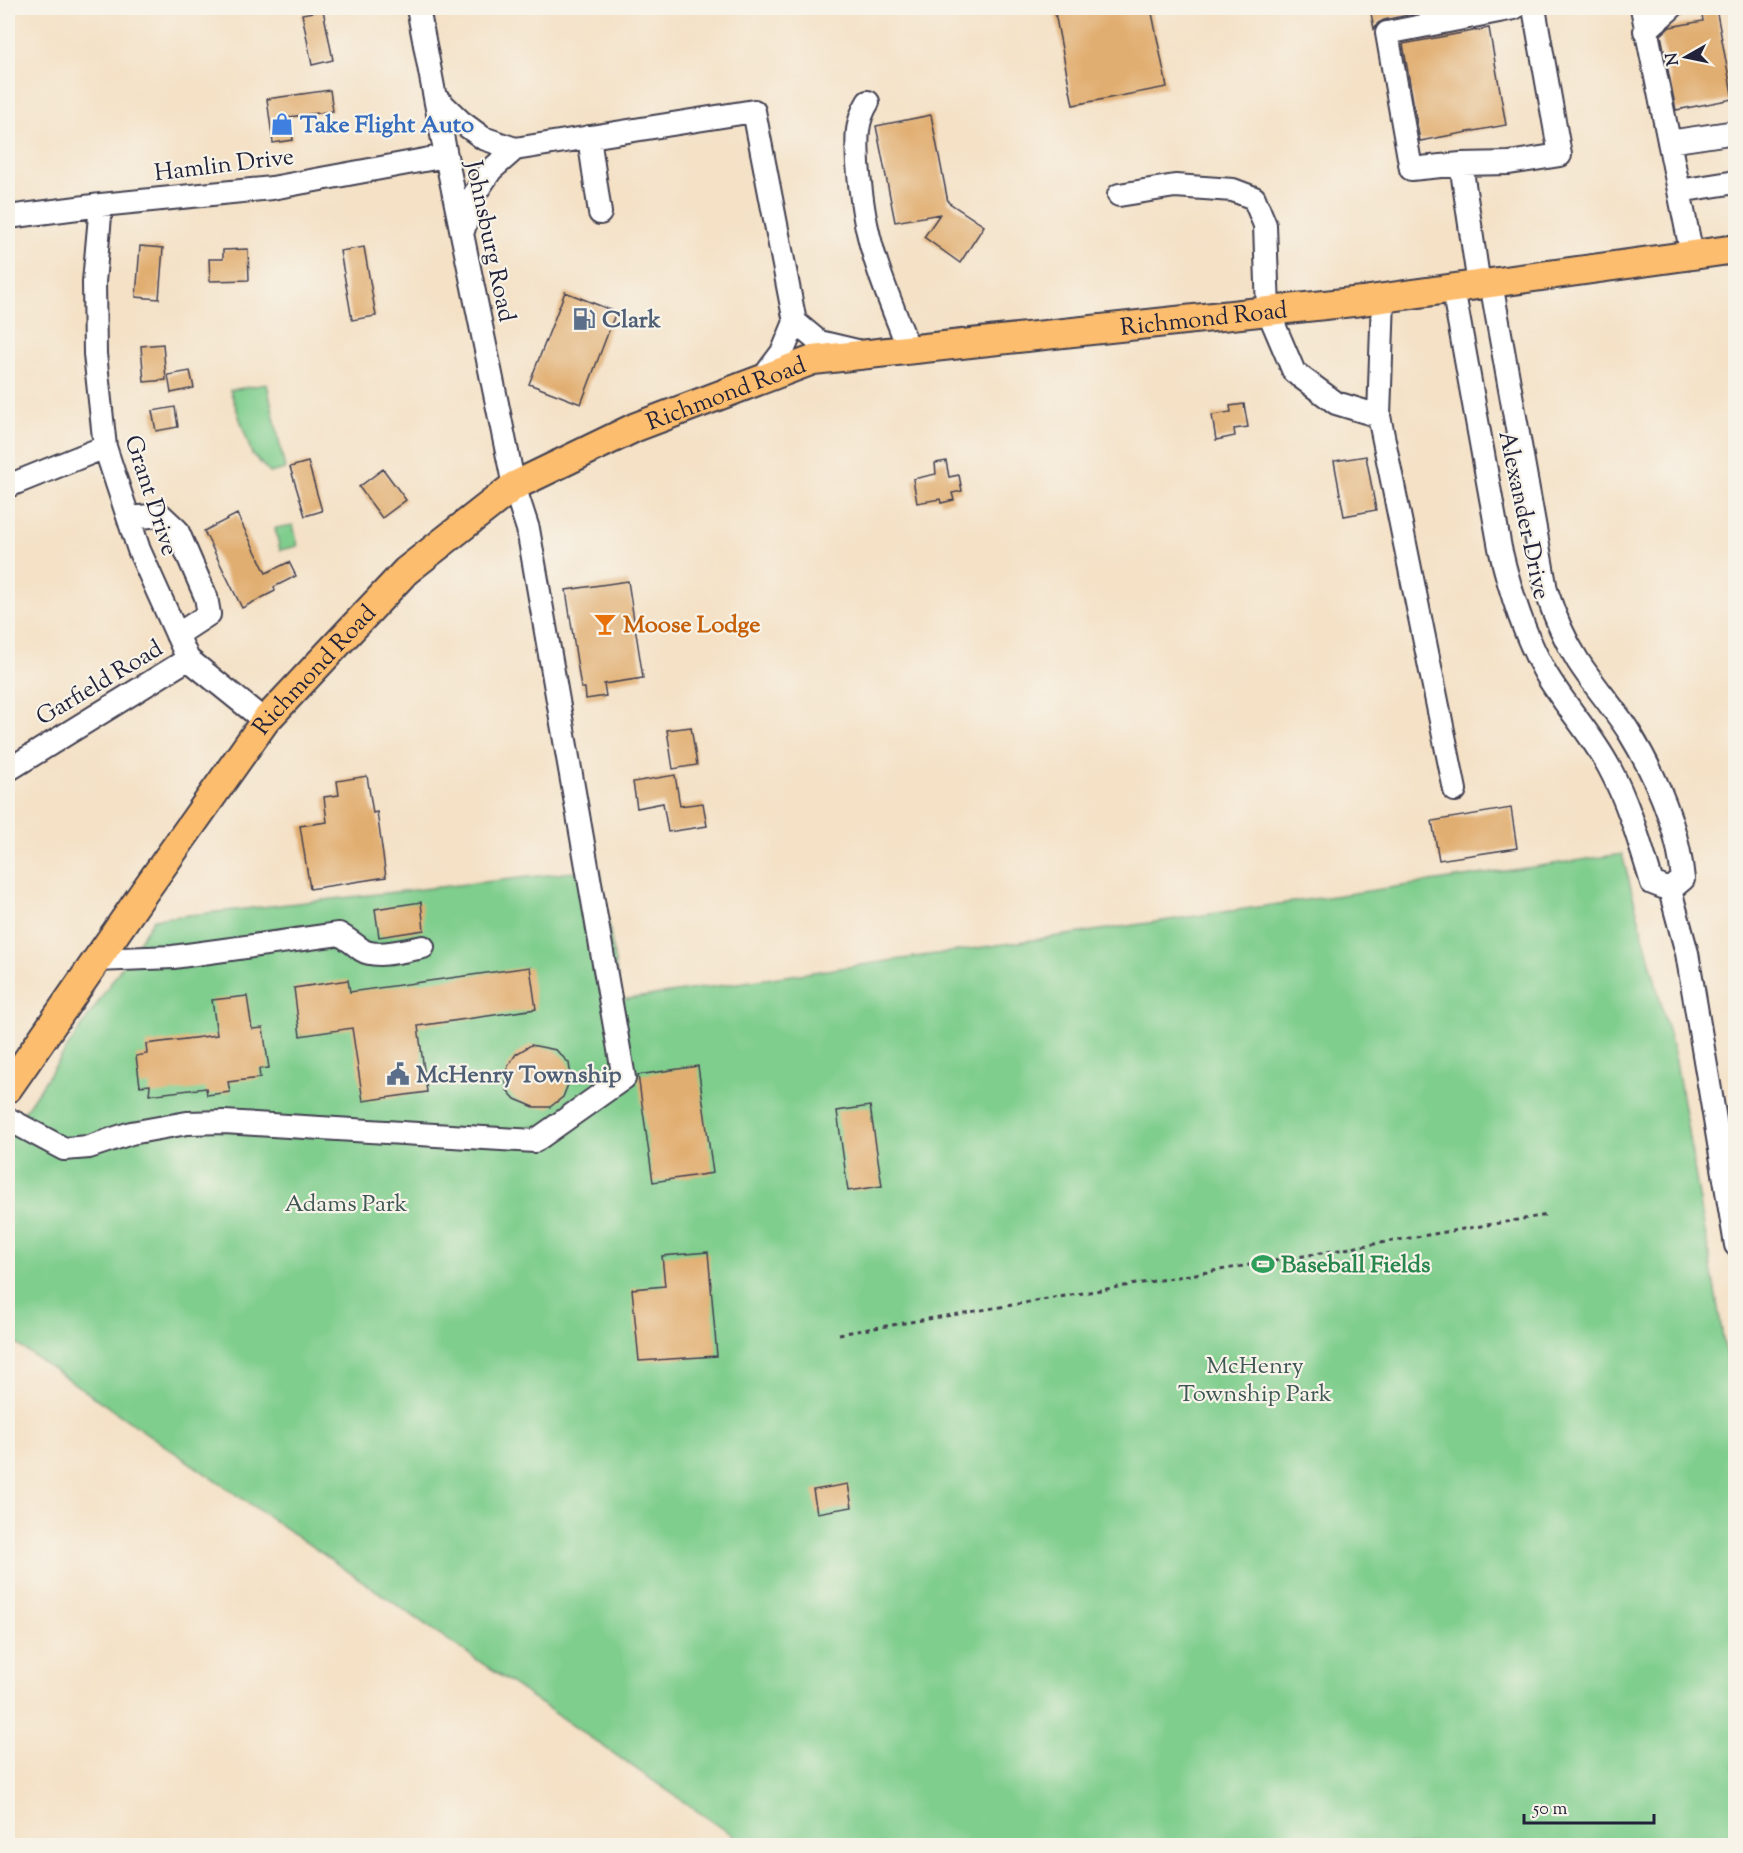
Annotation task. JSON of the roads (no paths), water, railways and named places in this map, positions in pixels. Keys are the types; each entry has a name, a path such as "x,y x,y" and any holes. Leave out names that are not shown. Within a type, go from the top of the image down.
{"main road":[{"name":"Richmond Road","path":"8,1088 265,722 406,571 514,486 636,427 813,360 1268,312 1736,249"}],"street":[{"name":"Johnsburg Road","path":"8,1119 64,1149 89,1147 131,1133 187,1124 224,1122 535,1141 624,1078 528,529 514,486 418,8"},
{"path":"1514,8 1386,33 1411,169 1461,164 1509,164 1560,155 1534,8"},
{"path":"1642,8 1692,255"},
{"path":"1646,31 1671,8"},
{"path":"435,97 460,122 483,138 515,149 754,111 795,322 783,351 762,379"},
{"path":"868,102 861,114 857,139 866,227 909,350"},
{"path":"1669,141 1736,132"},
{"path":"589,137 600,213"},
{"path":"462,233 474,195 490,170 515,149"},
{"name":"Hamlin Drive","path":"8,217 272,188 446,156"},
{"path":"1461,164 1474,285"},
{"path":"1679,191 1736,182"},
{"path":"1119,195 1174,186 1233,189 1254,198 1264,225 1268,312 1294,372 1336,403 1379,416"},
{"name":"Grant Drive","path":"101,205 94,282 95,354 105,447 139,550 188,659 265,722"},
{"name":"Alexander Drive","path":"1474,285 1536,535 1546,590 1559,626 1578,661 1642,754 1671,822 1681,856 1683,879 1670,890 1652,883 1631,815 1610,768 1546,673 1530,643 1510,590 1499,541 1474,285"},
{"path":"1383,298 1379,416 1455,790"},
{"path":"795,322 819,342 868,354"},
{"path":"8,486 105,447"},
{"path":"129,518 161,515 177,530 206,597 209,614 177,635"},
{"path":"1499,541 1536,535"},
{"name":"Garfield Road","path":"8,770 188,659"},
{"path":"1670,890 1687,953 1726,1136 1736,1245"},
{"path":"96,960 173,957 339,934 354,942 364,951 378,955 423,947"}],"place":[{"name":"Take Flight Auto","path":"282,124"},
{"name":"Clark","path":"584,319"},
{"name":"Moose Lodge","path":"605,624"},
{"name":"McHenry Township","path":"398,1074"},
{"name":"Baseball Fields","path":"1263,1264"}],"park label":[{"name":"Adams Park","path":"346,1203"},
{"name":"McHenry Township Park","path":"1255,1379"}]}
